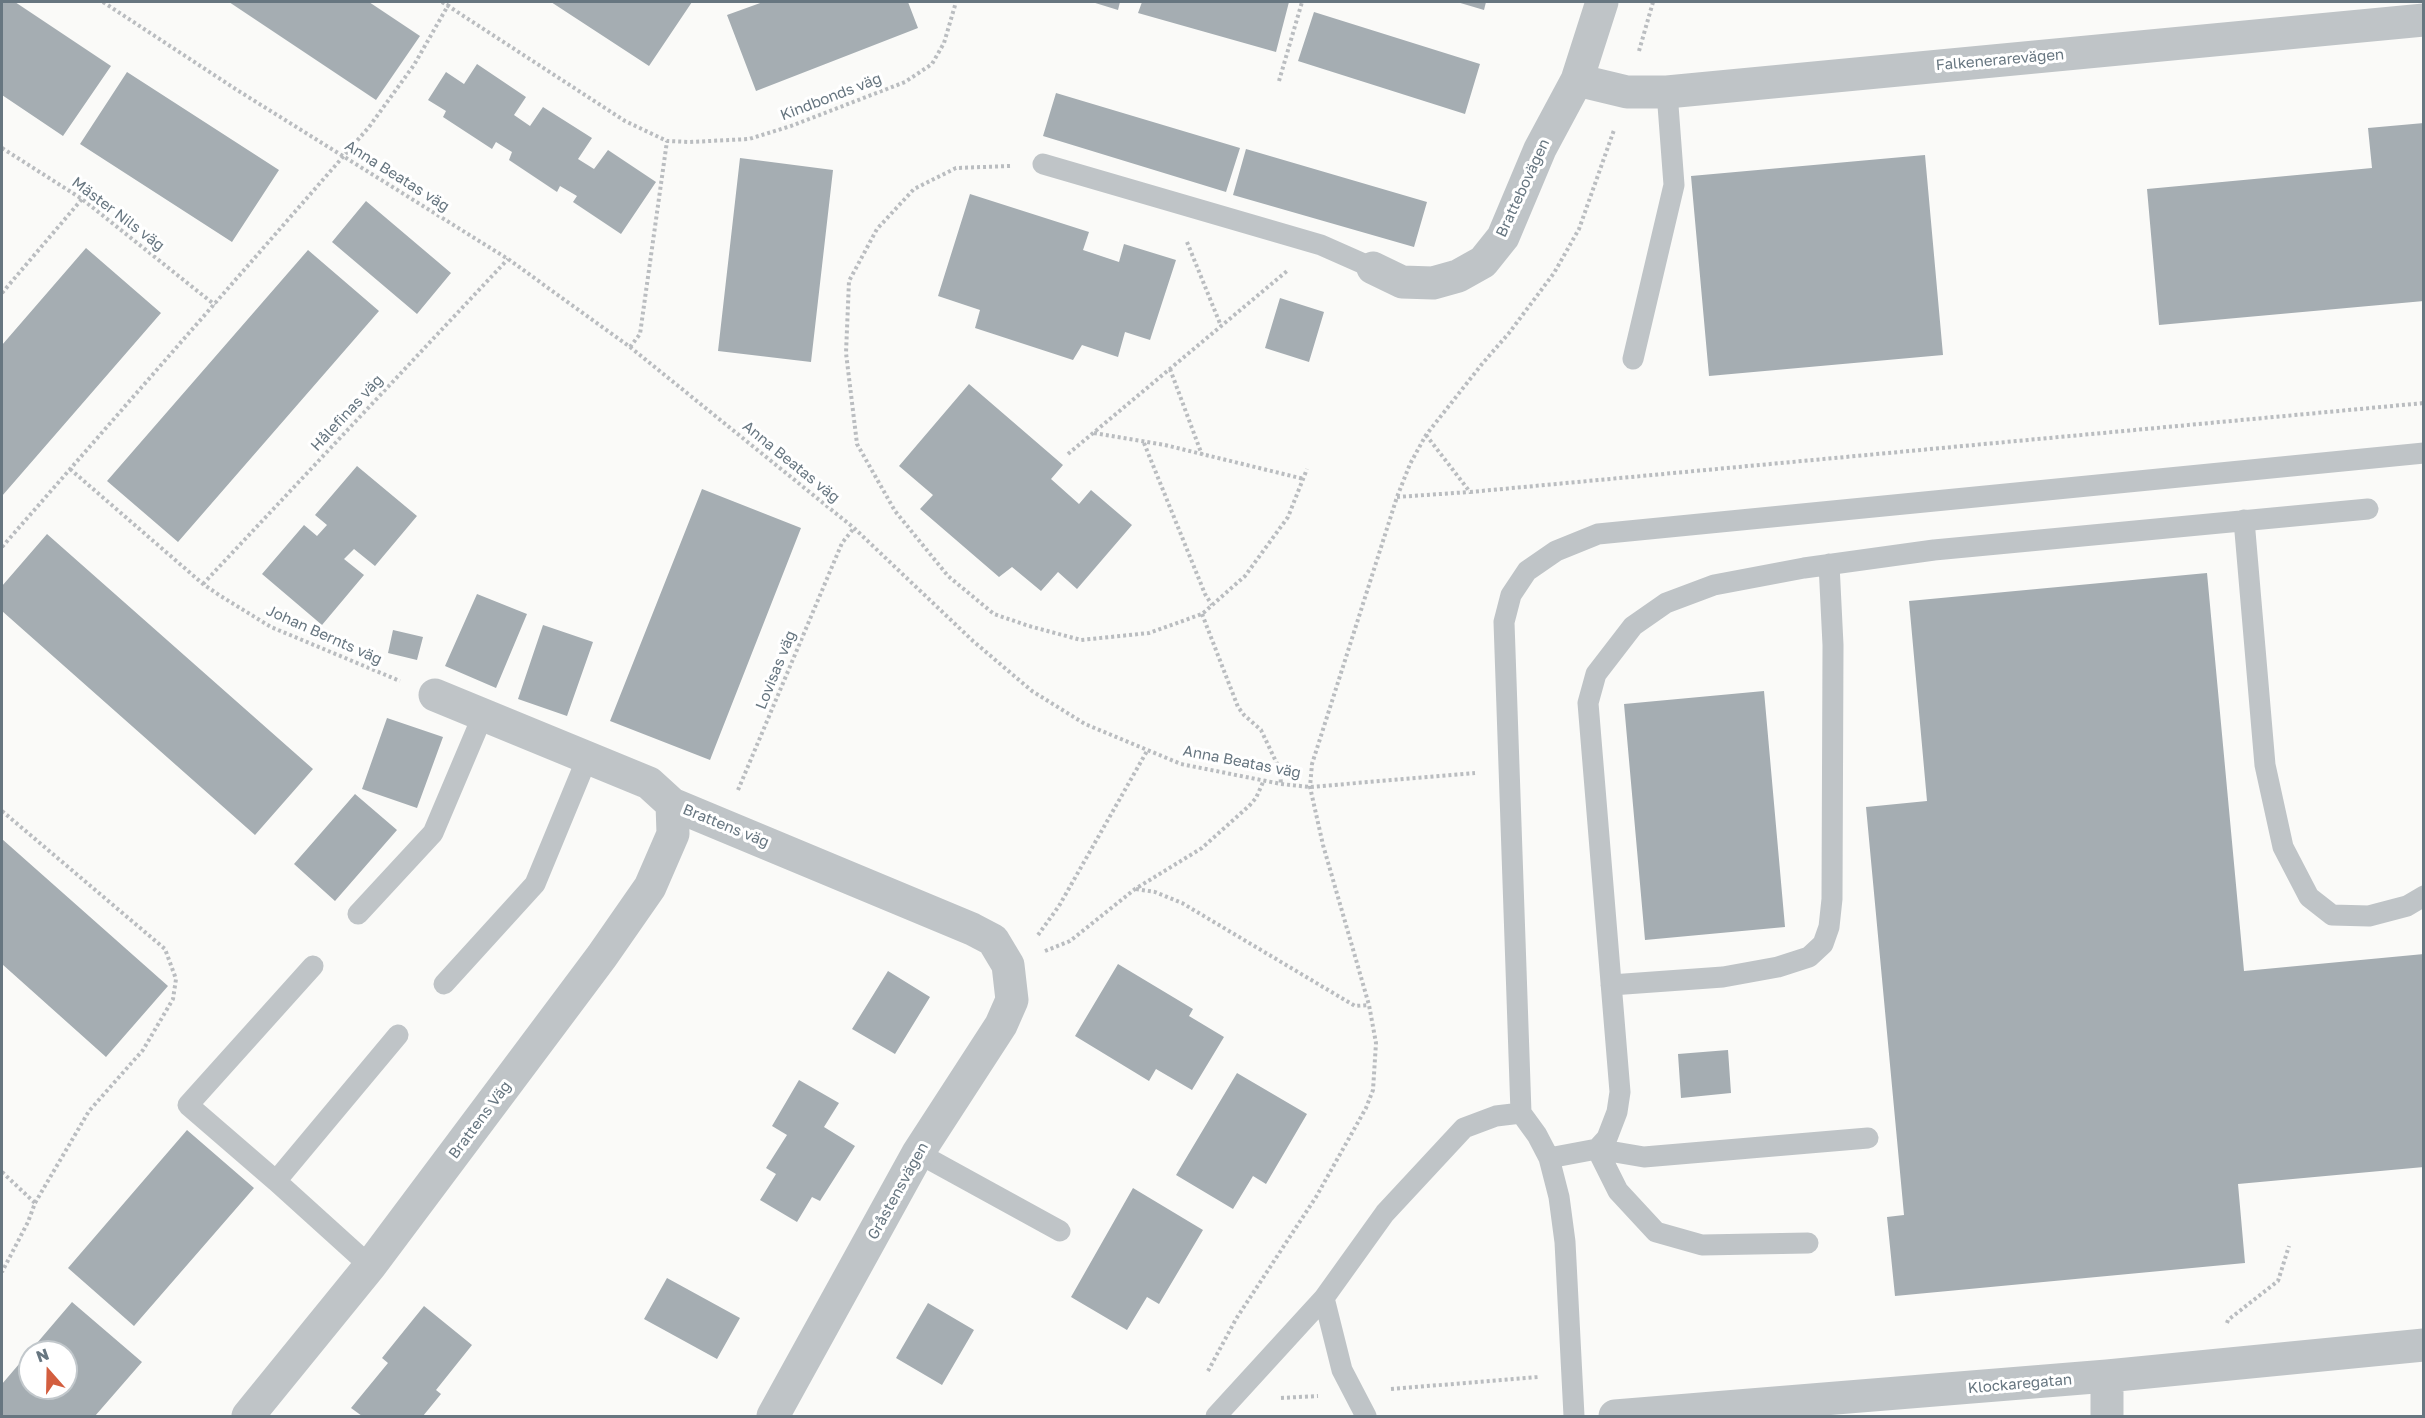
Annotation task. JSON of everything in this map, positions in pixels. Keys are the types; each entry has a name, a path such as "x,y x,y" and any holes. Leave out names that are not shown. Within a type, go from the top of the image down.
{"street":[{"name":"Brattebovägen","path":"1373,268 1402,282 1433,283 1458,276 1483,261 1503,237 1540,149 1577,80 1602,2"},
{"name":"Falkenerarevägen","path":"1577,80 1627,92 1667,92 2424,20"},
{"name":"Brattens väg","path":"435,695 649,783 672,804 972,929 993,940 1008,965"},
{"name":"Brattens Väg","path":"248,1416 370,1266 602,956 650,887 673,834 672,804"},
{"name":"Gråstensvägen","path":"773,1416 918,1153 1001,1025 1012,1000 1008,965"},
{"name":"Klockaregatan","path":"1615,1416 2107,1377 2424,1345"},
{"path":"2107,1377 2108,1416"}],"lane":[{"path":"1633,359 1674,185 1667,92"},
{"path":"1043,165 1322,245 1373,268"},
{"path":"1574,1416 1565,1242 1558,1197 1549,1158 1538,1136 1521,1113 1507,770 1504,622 1511,595 1527,571 1556,551 1598,534 2424,453"},
{"path":"1597,1149 1607,1138 1617,1112 1620,1092 1588,703 1596,674 1633,626 1666,603 1714,585 1829,564 1934,550 2368,509"},
{"path":"2244,520 2265,765 2283,847 2309,897 2332,915 2369,916 2407,906 2424,896"},
{"path":"1611,985 1723,976 1778,967 1809,957 1823,944 1829,927 1832,899 1833,645 1829,564"},
{"path":"358,914 433,833 483,715"},
{"path":"444,984 535,884 588,756"},
{"path":"313,966 188,1105 370,1266"},
{"path":"276,1181 398,1035"},
{"path":"1216,1416 1324,1298 1385,1213 1464,1128 1496,1116 1521,1113"},
{"path":"1549,1158 1597,1149 1644,1157 1868,1138"},
{"path":"1597,1149 1618,1191 1656,1232 1702,1245 1808,1243"},
{"path":"918,1153 1060,1231"},
{"path":"1324,1298 1342,1370 1366,1416"}],"path":[{"name":"Anna Beatas väg","path":"103,2 237,90 508,259 630,347 854,528 973,641 1032,691 1085,724 1181,764 1281,784 1310,787 1507,770"},
{"name":"Kindbonds väg","path":"442,2 449,3 625,122 667,141 720,142 749,139 791,126 905,82 932,64 944,43 956,2"},
{"path":"1279,81 1302,2"},
{"path":"1206,1375 1236,1319 1316,1197 1366,1108 1373,1090 1376,1043 1369,1005 1323,845 1310,787 1312,764 1397,497 1410,464 1426,435 1509,333 1554,273 1579,229 1627,92 1653,2"},
{"path":"2,547 369,127 414,65 449,3"},
{"path":"630,347 640,334 667,141"},
{"name":"Mäster Nils väg","path":"2,148 82,199 215,305"},
{"path":"1043,165 956,168 914,189 877,229 849,281 846,353 857,444 895,511 948,576 994,614 1029,626 1081,640 1149,633 1202,614 1245,576 1288,518 1307,469"},
{"path":"2,293 82,199"},
{"path":"1170,200 1221,326"},
{"path":"1068,454 1322,245"},
{"name":"Hålefinas väg","path":"203,584 508,259"},
{"path":"1170,369 1202,455"},
{"path":"1397,497 2424,403"},
{"path":"1094,433 1165,445 1304,479"},
{"path":"1426,435 1470,492"},
{"path":"1144,443 1205,594 1212,605"},
{"name":"Johan Bernts väg","path":"70,470 203,584 272,627 435,695"},
{"name":"Lovisas väg","path":"722,823 767,725 842,543 854,528"},
{"path":"1202,614 1238,707 1261,730 1280,770 1281,784"},
{"path":"1008,965 1031,944 1059,906 1147,751"},
{"path":"1008,965 1070,941 1135,889 1202,848 1249,806 1256,798 1264,780"},
{"path":"2,811 165,949 176,979 173,999 142,1050 89,1111 35,1203 28,1222 2,1272"},
{"path":"1135,889 1155,892 1182,903 1355,1006 1369,1005"},
{"path":"2,1172 35,1203"},
{"path":"2226,1327 2228,1320 2278,1281 2289,1246"}],"building":[{"path":"2,2 15,2 111,66 63,136 2,95"},
{"path":"229,2 369,2 420,36 376,100"},
{"path":"551,2 692,2 649,66"},
{"path":"763,2 908,2 918,28 756,91 727,15"},
{"path":"1092,2 1120,2 1118,10"},
{"path":"1142,2 1289,2 1276,52 1138,13"},
{"path":"1457,2 1486,2 1484,10"},
{"path":"1314,12 1480,64 1465,114 1298,61"},
{"path":"477,64 526,97 514,115 530,126 543,107 592,138 578,159 594,169 608,150 656,182 621,234 573,202 577,196 560,186 557,192 509,160 512,152 496,142 492,149 443,117 446,111 428,100 446,72 464,84"},
{"path":"127,72 279,170 232,242 80,144"},
{"path":"1056,93 1240,148 1226,192 1043,136"},
{"path":"2424,123 2424,301 2159,325 2147,189 2372,168 2368,128"},
{"path":"1246,149 1427,202 1414,247 1233,195"},
{"path":"1925,155 1943,355 1709,376 1691,176"},
{"path":"740,158 833,170 811,362 718,351"},
{"path":"970,194 1089,232 1083,250 1119,262 1124,244 1176,260 1150,340 1125,332 1118,357 1082,345 1073,360 975,328 980,310 938,296"},
{"path":"366,201 451,273 417,314 332,242"},
{"path":"86,248 161,313 2,496 2,345"},
{"path":"308,250 379,311 178,542 107,481"},
{"path":"1280,298 1324,312 1309,362 1265,348"},
{"path":"969,384 1063,465 1051,479 1079,504 1091,490 1132,525 1077,589 1058,572 1041,591 1012,567 999,577 920,509 933,495 899,466"},
{"path":"357,466 417,516 375,566 354,549 344,559 364,575 322,625 262,574 304,525 317,536 327,525 315,515"},
{"path":"702,489 801,528 710,760 610,721"},
{"path":"47,534 313,769 255,835 2,611 2,586"},
{"path":"2207,573 2244,971 2424,954 2424,1167 2238,1184 2245,1263 1895,1296 1887,1217 1904,1215 1866,807 1927,801 1909,601"},
{"path":"477,594 527,614 496,688 445,666"},
{"path":"543,625 593,642 567,716 518,699"},
{"path":"393,630 423,637 417,660 388,653"},
{"path":"1764,691 1785,927 1645,940 1624,704"},
{"path":"387,718 443,737 417,808 362,789"},
{"path":"355,794 397,830 335,901 294,864"},
{"path":"2,839 168,986 106,1057 2,964"},
{"path":"1118,964 1193,1009 1189,1016 1224,1037 1192,1090 1156,1069 1149,1081 1075,1036"},
{"path":"888,971 930,997 895,1054 852,1029"},
{"path":"1728,1050 1731,1093 1681,1098 1678,1054"},
{"path":"1237,1073 1307,1114 1266,1184 1253,1176 1233,1209 1176,1175"},
{"path":"799,1080 839,1103 824,1127 855,1146 820,1201 812,1197 797,1222 760,1200 776,1174 766,1168 787,1135 772,1126"},
{"path":"187,1130 254,1188 134,1326 68,1268"},
{"path":"1133,1188 1203,1230 1159,1304 1147,1297 1127,1330 1071,1297"},
{"path":"667,1278 740,1318 717,1359 644,1319"},
{"path":"72,1302 142,1362 95,1416 2,1416 2,1384 18,1365 18,1400 78,1400 78,1340 40,1340"},
{"path":"928,1303 974,1330 942,1385 896,1358"},
{"path":"424,1306 472,1345 436,1390 441,1394 423,1416 362,1416 351,1408 388,1363 382,1358"}]}
